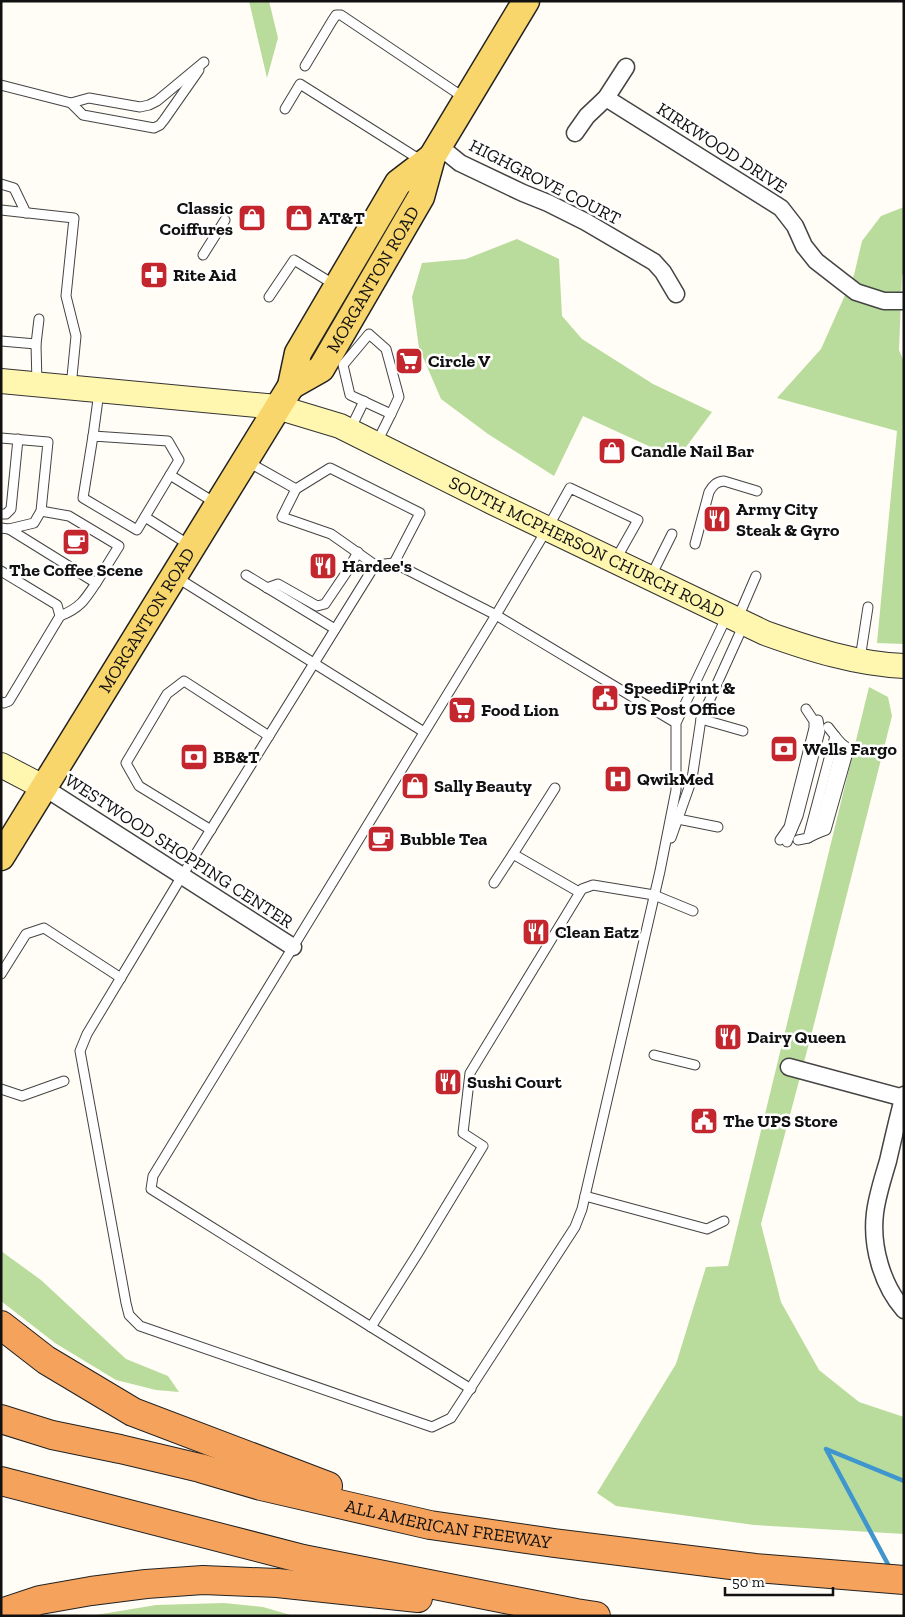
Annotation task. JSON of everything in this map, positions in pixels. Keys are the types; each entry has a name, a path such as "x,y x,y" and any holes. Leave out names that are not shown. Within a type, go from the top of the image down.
{"highway":[{"path":"1,1325 46,1360 133,1412 430,1525"},
{"name":"ALL AMERICAN FREEWAY","path":"1,1419 52,1435 200,1468 262,1486 430,1525 554,1543 755,1568 904,1580"},
{"path":"1,1481 303,1559 586,1614"},
{"path":"1,1612 40,1600 91,1591 146,1584 203,1580 277,1583 586,1614"}],"main road":[{"name":"MORGANTON ROAD","path":"291,386 321,369 341,354 359,328 421,197 432,155 526,1"},
{"name":"MORGANTON ROAD","path":"1,857 291,386 298,353 398,183 432,155"},
{"name":"SOUTH MCPHERSON CHURCH ROAD","path":"1,381 277,407 340,426 547,529 765,633 802,646 860,660 904,666"},
{"path":"1,765 45,788"}],"street":[{"path":"575,133 588,116 606,98 626,68"},
{"name":"KIRKWOOD DRIVE","path":"606,98 781,208 795,226 804,246 816,261 856,292 884,300 904,301"},
{"name":"HIGHGROVE COURT","path":"432,155 460,163 578,218 654,262 672,284 676,294"},
{"name":"WESTWOOD SHOPPING CENTER","path":"45,788 293,947"},
{"path":"789,1067 903,1097 875,1213 874,1236 883,1274 891,1292 904,1310"}],"lane":[{"path":"305,66 336,15 341,16 466,99"},
{"path":"1,84 71,103 84,116 154,128 164,120 204,62 157,101 149,105 140,107 89,98 71,103"},
{"path":"285,109 300,84 432,155"},
{"path":"1,184 14,188 26,213"},
{"path":"1,210 74,218 66,296 76,336 71,388"},
{"path":"203,255 225,220"},
{"path":"269,297 294,260 337,286"},
{"path":"37,385 36,344 39,319"},
{"path":"359,328 386,349 399,397 376,444"},
{"path":"1,341 36,344"},
{"path":"341,354 350,395 391,414"},
{"path":"93,436 168,441 179,460 136,530 83,498 99,390"},
{"path":"350,431 364,401"},
{"path":"1,438 48,442 40,511 34,523 5,528"},
{"path":"1,514 6,514 11,509 18,439"},
{"path":"244,460 296,489"},
{"path":"394,563 420,513 330,468 296,489 282,517 331,534 375,565 394,563 496,615 676,722"},
{"path":"170,475 218,504"},
{"path":"695,544 708,492 713,485 724,481 757,491"},
{"path":"470,1389 151,1189 153,1176 496,615 570,488 638,520 615,561"},
{"path":"1,702 9,701 60,616 73,611 84,602 119,546 69,516 40,511"},
{"path":"144,517 192,546"},
{"path":"5,528 96,583"},
{"path":"650,578 672,534"},
{"path":"267,588 278,584 318,606 325,604 358,552"},
{"path":"375,565 182,876 87,1034 80,1051 129,1315 140,1326 432,1427 451,1418 575,1228 582,1209 660,871 676,790 676,722 736,620"},
{"path":"1,571 56,605 60,616"},
{"path":"246,575 335,630"},
{"path":"174,576 424,732"},
{"path":"660,871 692,779 701,719 736,620 756,576"},
{"path":"860,660 868,607"},
{"path":"210,830 138,786 126,763 167,694 184,681 269,736"},
{"path":"784,841 814,728 814,721 810,712"},
{"path":"701,719 743,731"},
{"path":"798,840 818,833 842,744 828,727"},
{"path":"808,838 835,736"},
{"path":"494,883 555,788"},
{"path":"678,819 718,828"},
{"path":"513,854 579,892"},
{"path":"371,1327 483,1146 463,1132 470,1073 579,892 592,885 654,895 693,911"},
{"path":"1,974 26,934 44,928 121,978"},
{"path":"654,1055 695,1066"},
{"path":"1,1089 22,1096 64,1081"},
{"path":"585,1196 707,1229 724,1221"}],"green space":[{"path":"249,1 269,1 278,38 267,78"},
{"path":"904,207 904,274 902,275 899,350 904,362 904,644 877,643 897,431 777,398 821,349 854,275 862,241 881,216"},
{"path":"517,239 559,259 562,316 582,339 653,384 712,412 677,459 583,416 554,476 488,434 441,399 419,348 412,297 422,263 466,259"},
{"path":"869,687 888,697 892,716 761,1224 781,1302 819,1370 859,1402 904,1417 904,1534 754,1525 616,1506 597,1493 676,1364 706,1267 728,1266"},
{"path":"1,1251 41,1280 126,1359 168,1376 179,1392 156,1390 116,1380 55,1343 1,1301"},
{"path":"224,1603 263,1607 294,1616 90,1616 156,1605"}],"waterway":[{"path":"890,1568 826,1449 904,1481"}],"place":[{"name":"Classic Coiffures","path":"252,218"},
{"name":"AT&T","path":"299,218"},
{"name":"Rite Aid","path":"154,275"},
{"name":"Circle V","path":"409,361"},
{"name":"Candle Nail Bar","path":"612,451"},
{"name":"Army City Steak & Gyro","path":"717,519"},
{"name":"The Coffee Scene","path":"76,542"},
{"name":"Hardee's","path":"323,566"},
{"name":"SpeediPrint & US Post Office","path":"605,698"},
{"name":"Food Lion","path":"462,710"},
{"name":"Wells Fargo","path":"784,749"},
{"name":"BB&T","path":"194,757"},
{"name":"QwikMed","path":"618,779"},
{"name":"Sally Beauty","path":"415,786"},
{"name":"Bubble Tea","path":"381,839"},
{"name":"Clean Eatz","path":"536,932"},
{"name":"Dairy Queen","path":"728,1037"},
{"name":"Sushi Court","path":"448,1082"},
{"name":"The UPS Store","path":"704,1121"}]}
